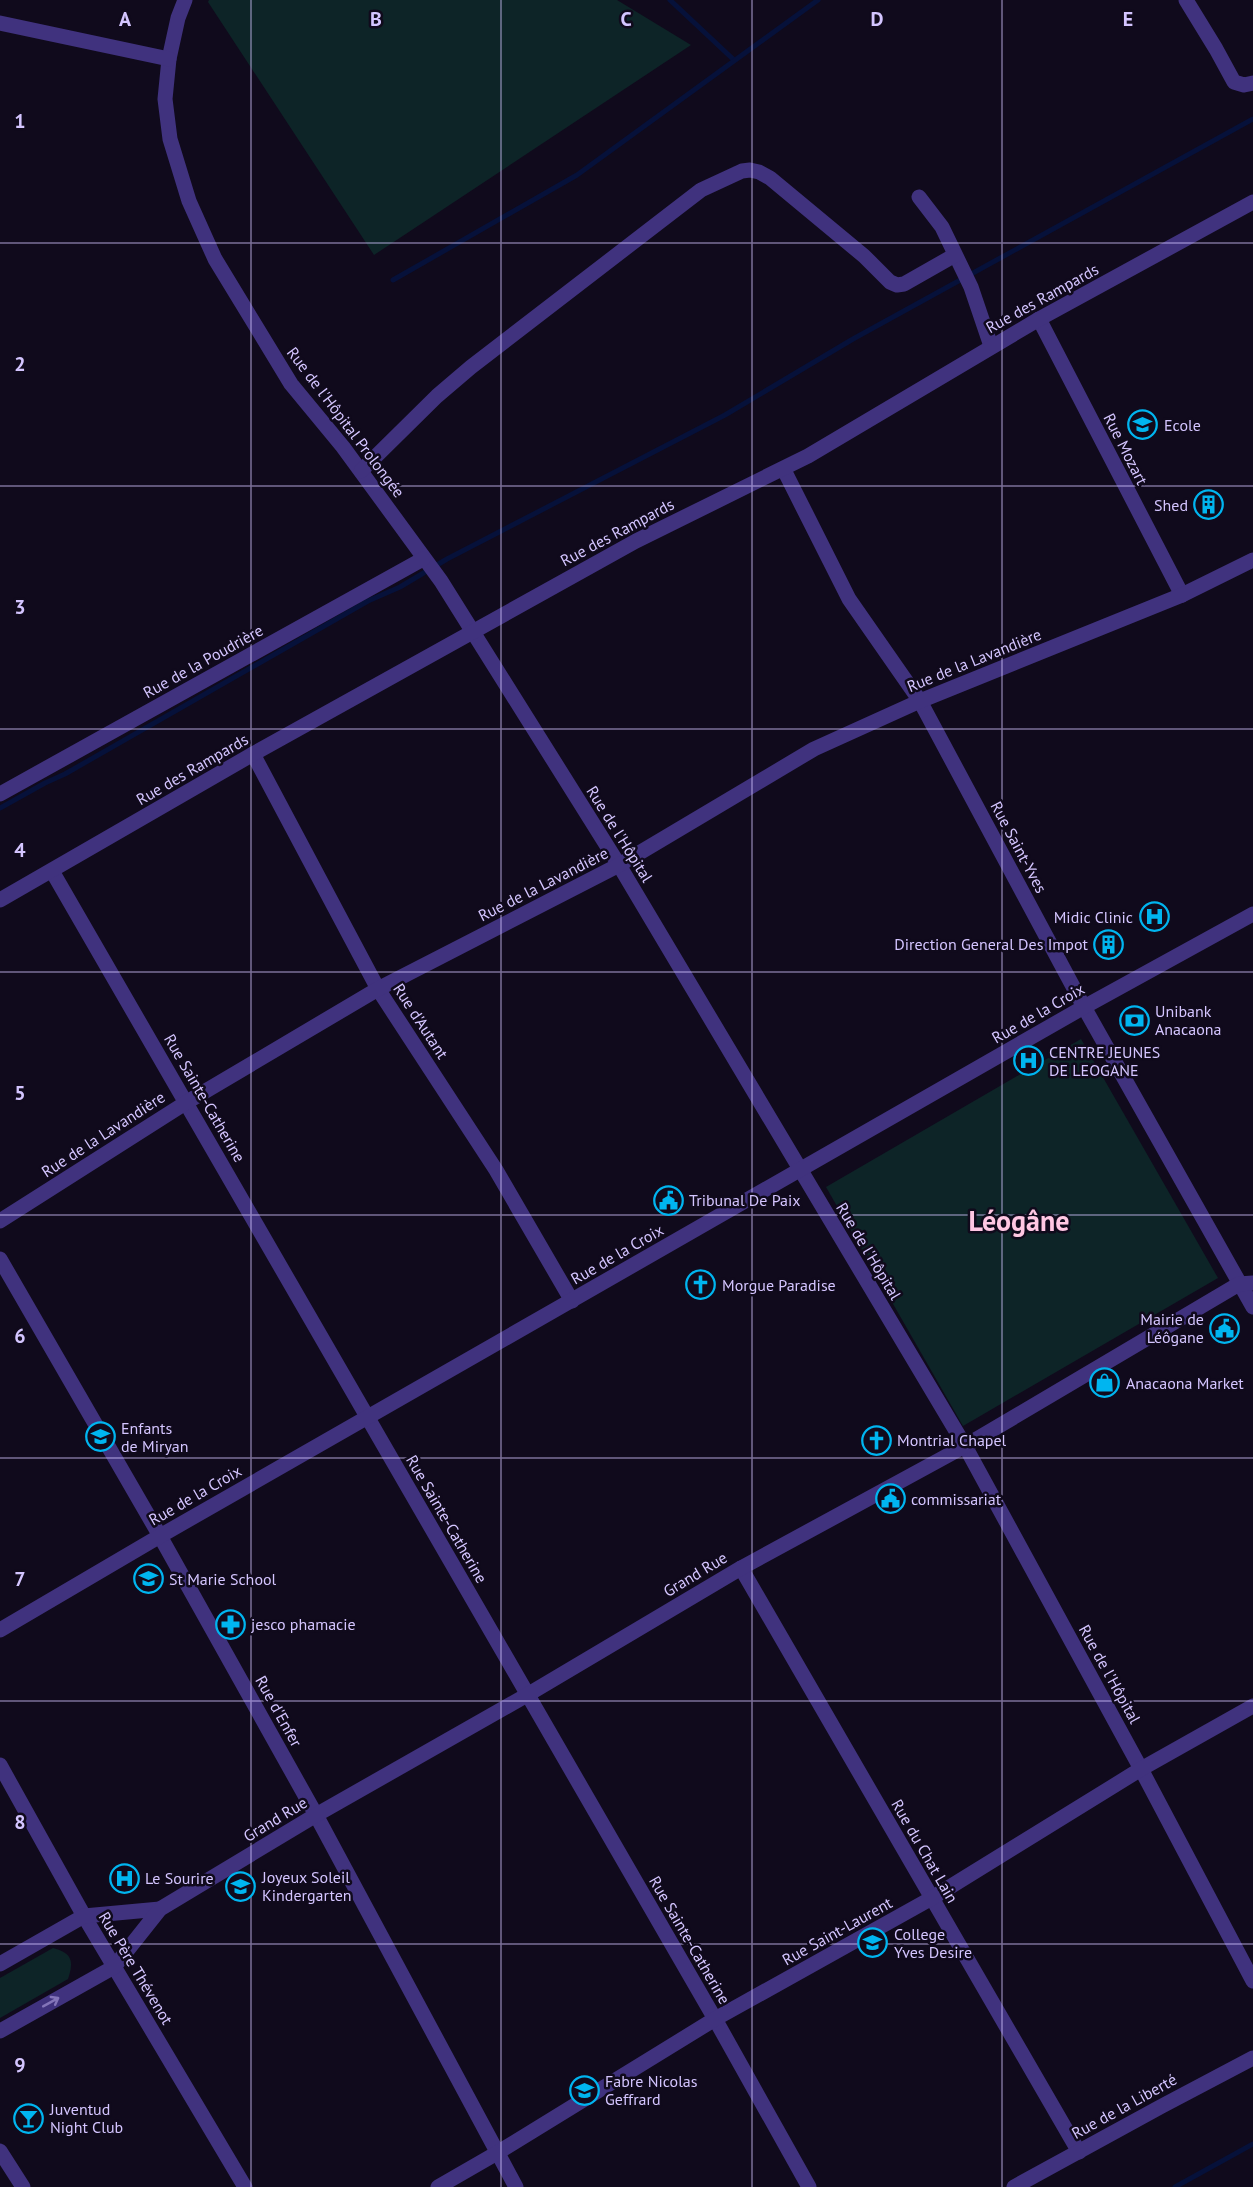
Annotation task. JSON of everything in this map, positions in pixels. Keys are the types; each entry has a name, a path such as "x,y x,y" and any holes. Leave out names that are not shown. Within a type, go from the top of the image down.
{"street":[{"name":"Rue de l'Hôpital Prolongée","path":"185,0 178,18 169,59 165,99 170,139 189,201 215,258 291,384 361,471 423,559"},
{"path":"1186,0 1234,82 1244,85 1253,83"},
{"path":"0,23 169,59"},
{"path":"361,471 437,396 471,367 701,190 742,171 750,170 770,178 864,256 890,282 897,285 904,284 956,259"},
{"path":"919,197 942,227 970,287 991,346"},
{"name":"Rue des Rampards","path":"0,900 253,754 636,541 784,470 991,346 1253,202"},
{"name":"Rue Mozart","path":"1039,319 1182,595"},
{"name":"Rue Saint-Yves","path":"784,470 849,599 920,700 1084,1007 1246,1284 1253,1307"},
{"name":"Rue de l'Hôpital","path":"423,559 441,581 619,865 965,1446 1142,1769 1253,1981"},
{"name":"Rue de la Poudrière","path":"0,794 423,559"},
{"name":"Rue de la Lavandière","path":"0,1221 187,1102 378,989 619,865 814,749 920,700 1182,595 1253,560"},
{"name":"Rue d'Autant","path":"253,754 378,989 496,1170 572,1301"},
{"name":"Rue Sainte-Catherine","path":"52,871 715,2019 809,2187"},
{"name":"Rue de la Croix","path":"0,1630 1084,1007 1253,914"},
{"name":"Rue d'Enfer","path":"0,1259 160,1536 316,1815 516,2187"},
{"name":"Grand Rue","path":"0,2031 114,1967 160,1909 316,1815 527,1695 741,1568 965,1446 1246,1284 1253,1276"},
{"name":"Rue du Chat Lain","path":"741,1568 1079,2152"},
{"name":"Rue Saint-Laurent","path":"438,2187 715,2019 932,1898 1142,1769 1253,1706"},
{"name":"Rue Père Thévenot","path":"0,1765 84,1916 244,2187"},
{"name":"Grand Rue","path":"0,1964 84,1916 160,1909"},
{"name":"Rue de la Liberté","path":"1014,2187 1253,2058"},
{"path":"0,2151 22,2187"}],"green space":[{"path":"209,0 617,0 691,45 374,255 208,2"},
{"path":"1081,1039 1218,1278 963,1426 826,1187"},
{"path":"53,1948 64,1952 70,1959 68,1979 0,2018 0,1978"}],"waterway":[{"path":"670,0 734,60"},
{"path":"393,280 577,175 818,0"},
{"path":"0,808 65,774 368,601 400,587 447,559 725,415 853,339 1253,119"},
{"path":"1175,2187 1253,2144"}],"place":[{"name":"Ecole","path":"1143,425"},
{"name":"Shed","path":"1209,505"},
{"name":"Midic Clinic","path":"1154,917"},
{"name":"Direction General Des Impot","path":"1109,944"},
{"name":"Unibank Anacaona","path":"1134,1020"},
{"name":"CENTRE JEUNES DE LEOGANE","path":"1028,1061"},
{"name":"Tribunal De Paix","path":"668,1200"},
{"name":"Morgue Paradise","path":"701,1285"},
{"name":"Mairie de Léôgane","path":"1225,1328"},
{"name":"Anacaona Market","path":"1105,1383"},
{"name":"Enfants de Miryan","path":"100,1437"},
{"name":"Montrial Chapel","path":"876,1440"},
{"name":"commissariat","path":"890,1499"},
{"name":"St Marie School","path":"148,1579"},
{"name":"jesco phamacie","path":"230,1624"},
{"name":"Le Sourire","path":"124,1878"},
{"name":"Joyeux Soleil Kindergarten","path":"241,1886"},
{"name":"College Yves Desire","path":"873,1943"},
{"name":"Fabre Nicolas Geffrard","path":"584,2090"},
{"name":"Juventud Night Club","path":"29,2118"}],"district":[{"name":"Léogâne","path":"1019,1221"}]}
